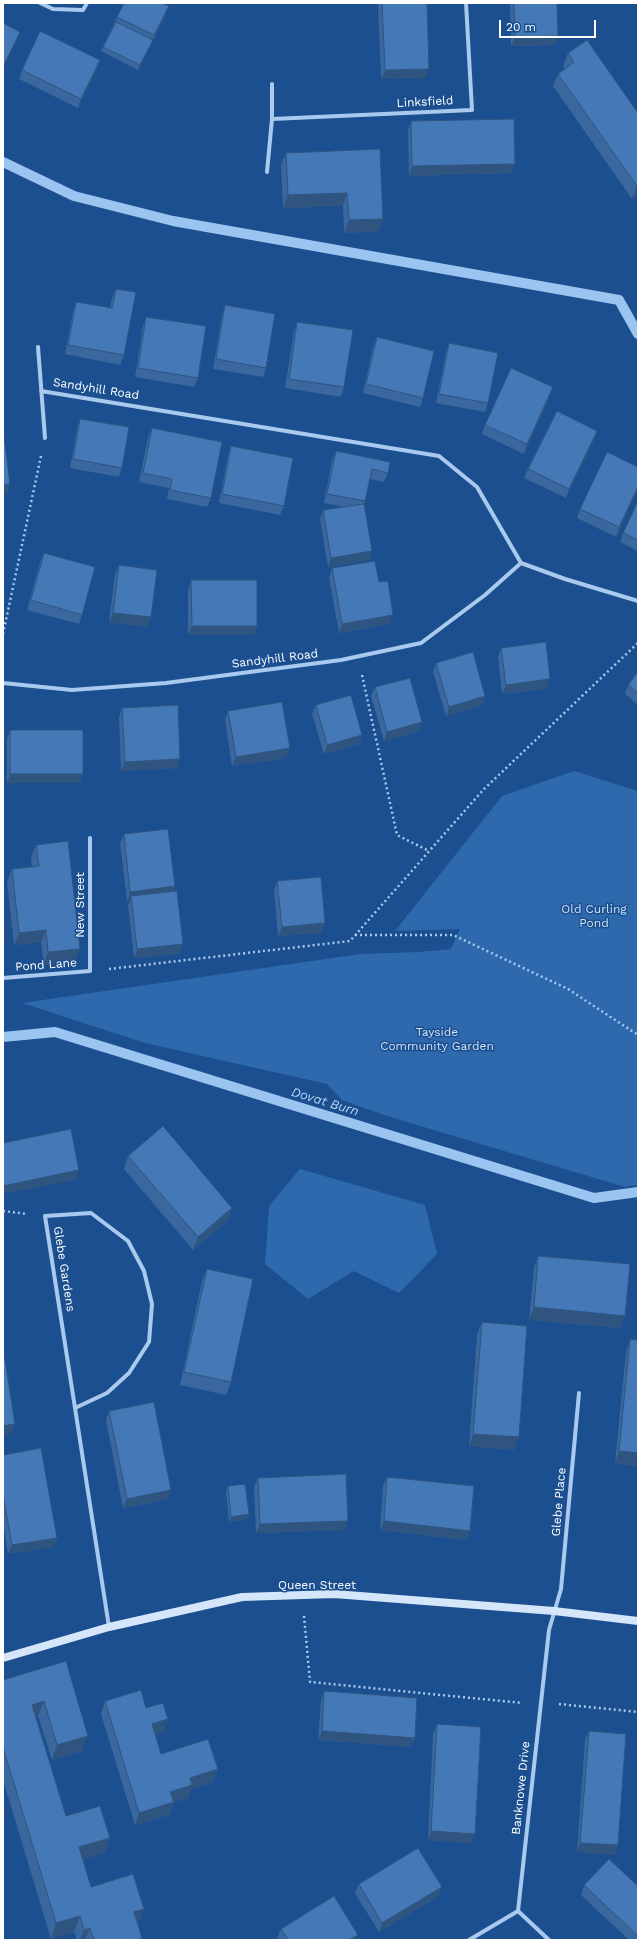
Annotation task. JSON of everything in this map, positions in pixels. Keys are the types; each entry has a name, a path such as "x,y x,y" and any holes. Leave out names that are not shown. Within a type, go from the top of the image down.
{"main road":[{"name":"Queen Street","path":"3,1658 109,1627 242,1597 334,1594 554,1611 638,1621"}],"street":[{"path":"40,3 53,9 83,10 87,3"},
{"name":"Linksfield","path":"272,119 472,110 466,3"},
{"path":"267,172 272,119 272,84"},
{"path":"38,347 45,438"},
{"name":"Sandyhill Road","path":"3,683 72,690 166,683 341,660 421,643 485,595 521,563 477,487 439,456 41,390"},
{"path":"521,563 565,579 638,601"},
{"name":"New Street","path":"90,838 90,971"},
{"name":"Pond Lane","path":"3,978 90,971"},
{"name":"Glebe Gardens","path":"75,1408 107,1393 129,1373 149,1342 152,1304 144,1271 128,1241 91,1213 46,1216 75,1408 109,1627"},
{"name":"Glebe Place","path":"554,1611 561,1589 579,1393"},
{"name":"Banknowe Drive","path":"518,1912 540,1704 549,1630 554,1611"},
{"path":"469,1940 518,1912 549,1940"}],"path":[{"path":"3,634 45,438"},
{"path":"90,971 350,941 484,789 638,643"},
{"path":"358,656 397,835 429,851"},
{"path":"355,935 453,935 568,989 638,1035"},
{"path":"302,1595 310,1682 638,1712"}],"green space":[{"path":"574,771 638,791 638,1185 625,1187 387,1116 342,1100 327,1084 145,1043 22,1003 360,954 419,952 451,949 460,929 395,931 502,796"},
{"path":"300,1169 425,1205 437,1254 399,1293 354,1271 308,1299 265,1264 269,1206"}],"building":[{"path":"124,3 162,3 169,6 154,35 117,17"},
{"path":"382,3 427,3 429,69 385,70"},
{"path":"514,3 557,3 558,36 515,37"},
{"path":"116,22 153,40 140,65 103,47"},
{"path":"3,23 20,32 3,67"},
{"path":"40,31 100,60 81,99 22,70"},
{"path":"587,40 638,113 638,186 558,74 574,62 568,53"},
{"path":"514,119 515,164 412,166 411,121"},
{"path":"380,149 383,219 349,220 347,193 288,195 286,153"},
{"path":"116,289 136,292 124,355 68,345 76,302 112,308"},
{"path":"225,305 275,314 266,368 216,359"},
{"path":"146,317 206,326 198,378 138,368"},
{"path":"297,322 353,330 344,387 289,379"},
{"path":"377,337 434,351 423,398 366,384"},
{"path":"449,343 498,353 488,403 439,394"},
{"path":"511,368 553,387 527,444 485,425"},
{"path":"557,411 597,431 569,489 528,469"},
{"path":"80,419 129,427 122,468 73,459"},
{"path":"3,427 10,484 3,485"},
{"path":"152,428 222,442 211,498 170,490 172,479 143,473"},
{"path":"231,446 293,458 284,506 222,494"},
{"path":"336,451 390,462 388,473 372,469 365,501 327,494"},
{"path":"607,452 638,467 638,487 619,527 580,509"},
{"path":"638,501 638,540 623,533"},
{"path":"364,504 372,551 331,558 323,510"},
{"path":"44,553 95,567 82,615 31,600"},
{"path":"375,561 379,582 388,581 393,615 342,624 332,568"},
{"path":"119,565 157,570 151,617 113,613"},
{"path":"191,580 257,580 257,626 192,626"},
{"path":"546,642 550,679 506,685 501,648"},
{"path":"473,652 485,696 449,707 436,663"},
{"path":"638,672 638,693 628,685"},
{"path":"410,678 422,722 387,732 375,687"},
{"path":"351,695 362,735 327,745 316,705"},
{"path":"282,702 290,748 236,757 228,711"},
{"path":"178,705 180,759 125,762 122,708"},
{"path":"10,730 83,730 83,774 10,774"},
{"path":"168,829 175,886 130,892 124,834"},
{"path":"68,841 80,949 48,952 46,930 19,933 12,869 39,866 36,845"},
{"path":"321,877 325,923 282,927 277,881"},
{"path":"177,891 183,944 137,949 131,896"},
{"path":"163,1126 232,1208 198,1237 128,1156"},
{"path":"71,1129 79,1170 3,1186 3,1143"},
{"path":"538,1256 630,1264 625,1316 534,1307"},
{"path":"207,1269 253,1279 231,1382 184,1372"},
{"path":"482,1322 527,1326 519,1437 473,1434"},
{"path":"630,1339 638,1340 638,1453 619,1451"},
{"path":"3,1347 15,1424 3,1426"},
{"path":"154,1402 171,1490 127,1499 109,1411"},
{"path":"41,1448 57,1538 12,1545 3,1495 3,1455"},
{"path":"346,1474 348,1521 260,1524 258,1478"},
{"path":"387,1477 474,1486 470,1531 384,1521"},
{"path":"245,1484 249,1514 231,1517 228,1486"},
{"path":"66,1661 88,1736 57,1745 44,1701 32,1705 66,1816 100,1806 110,1838 79,1847 91,1887 133,1874 144,1909 134,1912 142,1938 136,1940 94,1940 90,1928 84,1930 80,1916 56,1923 3,1747 3,1680"},
{"path":"141,1690 146,1708 163,1703 168,1719 152,1724 161,1754 208,1739 218,1769 190,1778 192,1785 170,1792 174,1802 139,1813 105,1701"},
{"path":"324,1691 417,1698 415,1738 322,1731"},
{"path":"437,1724 481,1727 475,1834 431,1831"},
{"path":"589,1731 626,1734 618,1845 580,1843"},
{"path":"418,1848 442,1887 382,1923 359,1884"},
{"path":"609,1859 638,1886 638,1936 584,1885"},
{"path":"334,1896 358,1935 349,1940 288,1940 281,1929"}],"waterway":[{"path":"3,162 74,196 173,221 619,300 638,334"},
{"name":"Dovat Burn","path":"3,1037 55,1032 594,1198 638,1192"}],"park label":[{"name":"Old Curling Pond","path":"594,916"},
{"name":"Tayside Community Garden","path":"437,1039"}]}
